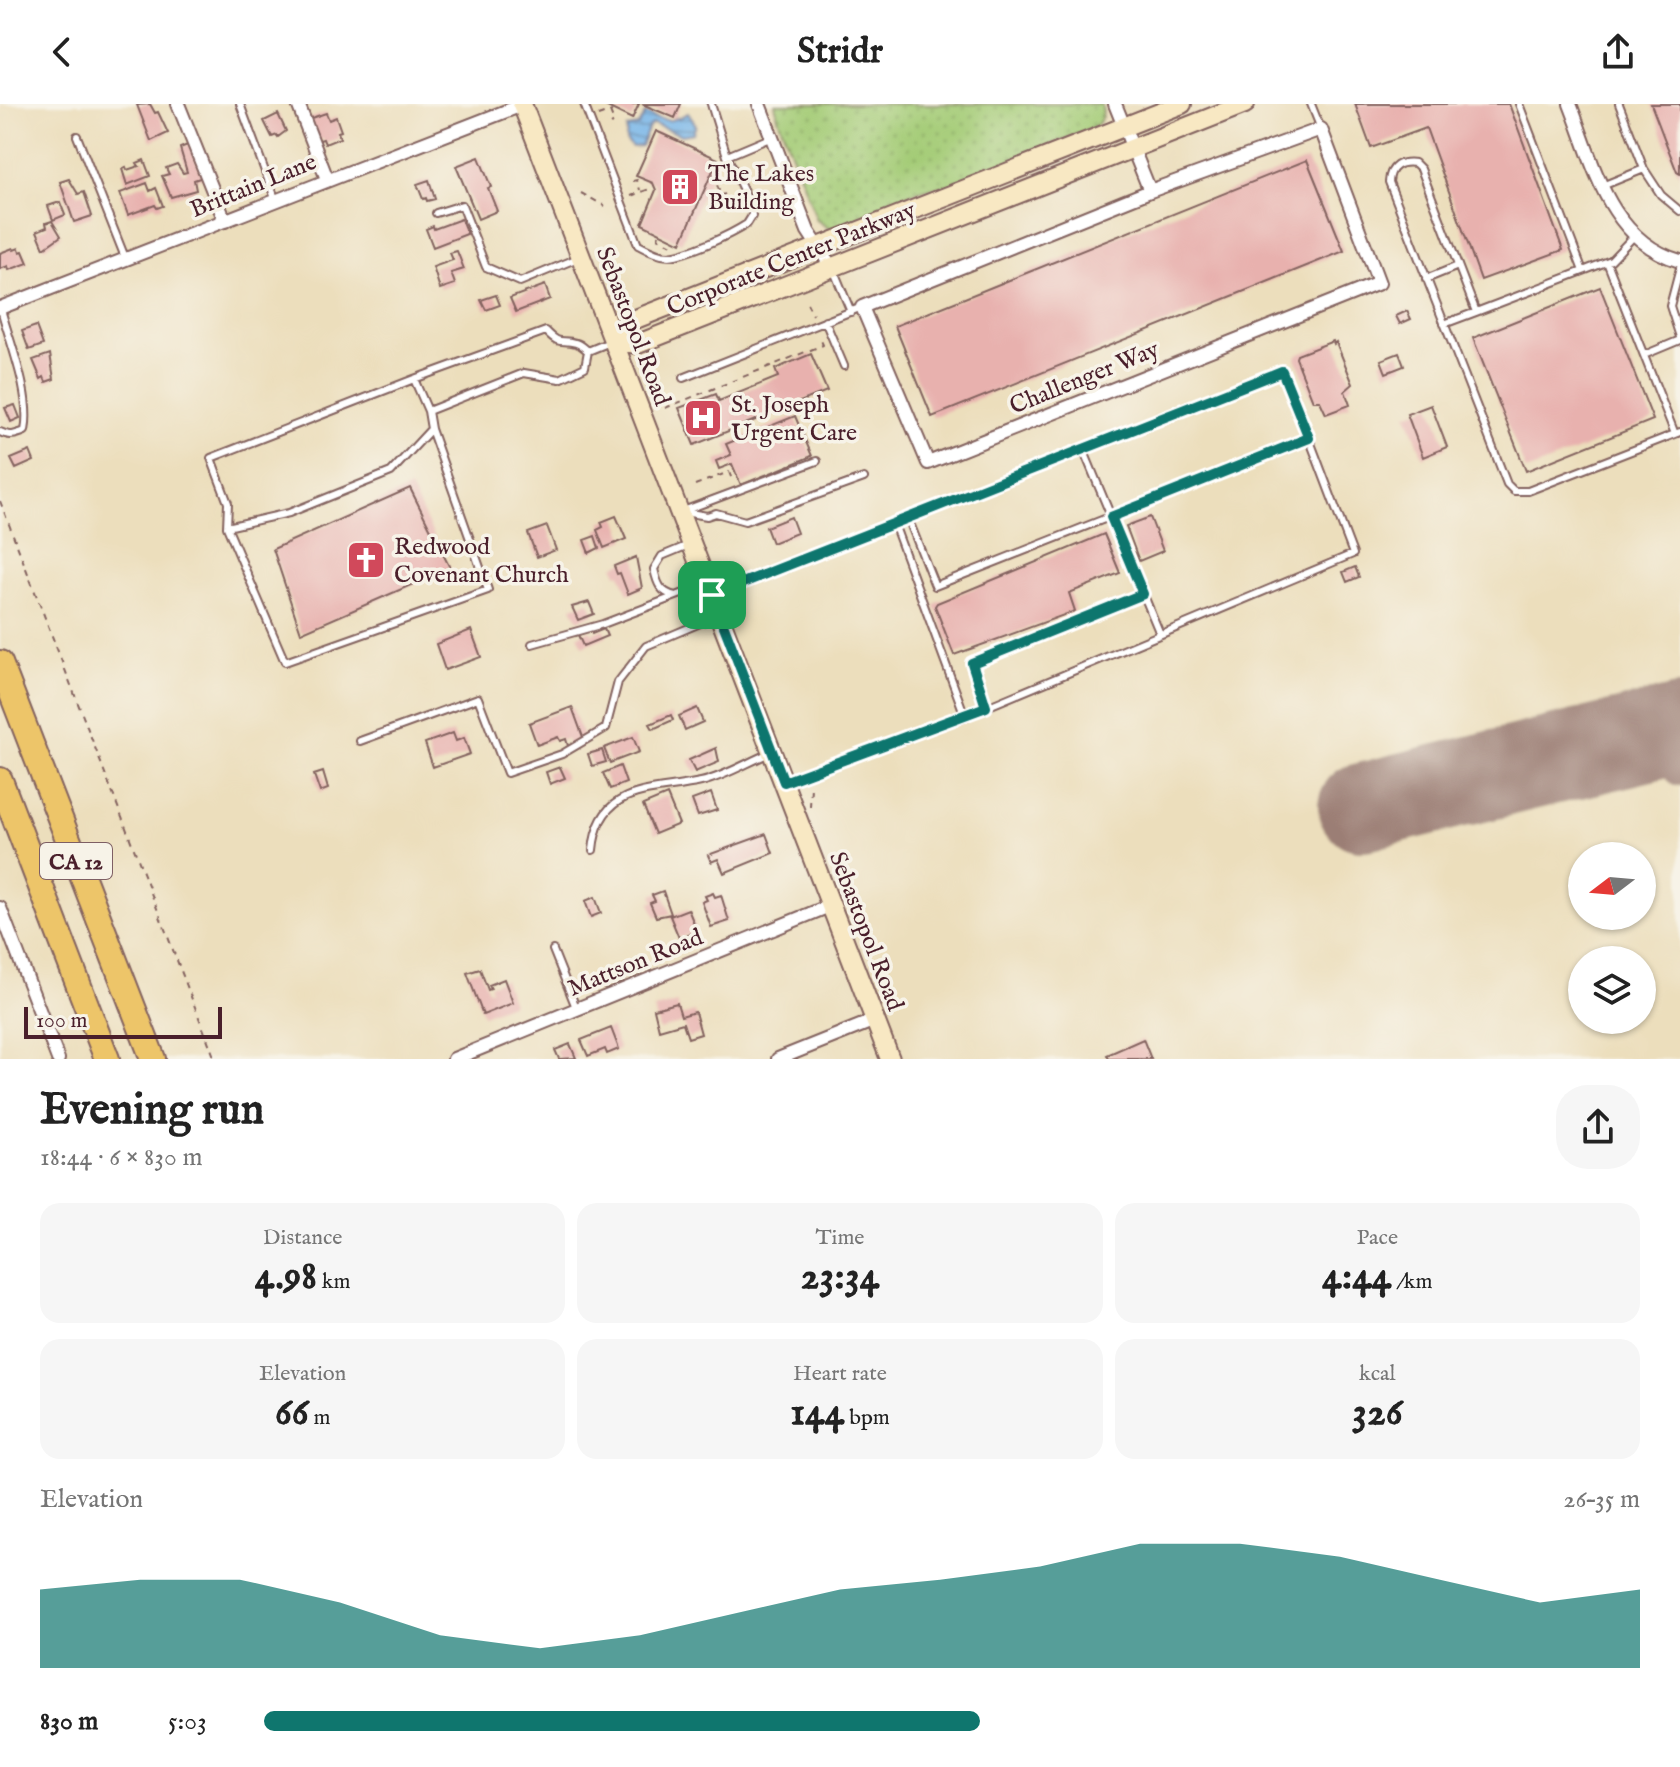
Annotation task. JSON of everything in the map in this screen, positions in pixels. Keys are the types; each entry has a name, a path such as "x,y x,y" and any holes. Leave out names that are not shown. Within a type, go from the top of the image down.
{"highway":[{"name":"CA 12","path":"0,663 153,1059"},
{"name":"CA 12","path":"0,780 107,1059"}],"street":[{"path":"178,104 225,221"},
{"path":"298,104 327,179"},
{"name":"Brittain Lane","path":"0,308 522,104"},
{"name":"Sebastopol Road","path":"522,104 890,1059"},
{"path":"759,104 808,231 832,268"},
{"path":"1115,104 1150,191"},
{"name":"Corporate Center Parkway","path":"1182,104 628,322 614,341 638,344 1245,104"},
{"path":"1570,104 1614,212 1634,235 1655,251 1680,261"},
{"path":"856,310 1150,191 1321,129"},
{"name":"Challenger Way","path":"856,310 928,463 1379,283 1321,129"},
{"name":"Mattson Road","path":"454,1059 832,905"},
{"path":"0,908 58,1059"},
{"path":"783,1058 875,1020"}],"lane":[{"path":"240,104 276,201"},
{"path":"584,104 638,245 669,256 747,224 752,216 751,207 727,156 711,104"},
{"path":"1311,104 1321,129"},
{"path":"1519,104 1583,271"},
{"path":"1619,104 1644,169 1661,195 1680,211"},
{"path":"77,136 126,260"},
{"path":"727,156 770,138"},
{"path":"1476,312 1421,169 1415,163 1405,162 1395,166 1389,173 1389,182 1504,479 1514,491 1528,491 1677,433 1607,262"},
{"path":"1602,186 1644,169"},
{"path":"436,213 462,205 486,267 520,282 582,256"},
{"path":"1444,324 1607,262 1634,235"},
{"path":"1426,279 1458,266"},
{"path":"683,378 856,310 832,268"},
{"path":"1644,355 1680,339 1670,306 1680,268"},
{"path":"0,308 23,389 27,424 25,431 15,435 7,436 0,432"},
{"path":"825,321 844,366"},
{"path":"414,379 428,411 431,429 488,590 285,662 227,527 228,503 211,458 414,379 546,331 561,343 575,342 588,351"},
{"path":"588,351 614,341"},
{"path":"428,411 524,373 560,379 585,367 588,351"},
{"path":"532,644 603,624 676,596 710,590 894,524 1282,371 1353,554 965,716 784,782"},
{"path":"227,527 289,513 391,472 431,429"},
{"path":"908,518 935,586 1309,438"},
{"path":"1083,449 1160,634"},
{"path":"680,512 817,461"},
{"path":"680,512 707,516 716,513 745,521 864,478"},
{"path":"894,524 965,716"},
{"path":"676,596 666,594 660,588 654,569 662,556 692,544"},
{"path":"986,707 972,663 1143,594"},
{"path":"360,741 478,698 507,773 548,759 606,728 618,682 646,646 720,615"},
{"path":"593,850 595,830 604,812 614,804 648,788 701,782 773,751"},
{"path":"553,950 577,1010"}],"path":[{"path":"597,116 611,111 614,122 611,124"},
{"path":"713,174 721,196 725,194"},
{"path":"633,181 637,180 641,192"},
{"path":"628,197 652,188"},
{"path":"581,193 605,206"},
{"path":"659,235 658,238 674,248"},
{"path":"807,303 813,315"},
{"path":"665,408 823,345 819,333"},
{"path":"695,485 729,472"},
{"path":"0,501 215,1059"}],"green space":[{"path":"775,104 1101,104 1103,114 1093,128 950,185 903,196 850,225 831,230 817,220"}],"water":[{"path":"688,113 696,125 693,133 682,135 653,124 641,146 632,147 626,141 627,128 638,126 645,114 667,120"}],"building":[{"path":"150,104 155,113 158,112 168,133 151,141 137,105"},
{"path":"601,104 639,104 632,119"},
{"name":"The Lakes Building","path":"642,104 681,104 675,118"},
{"path":"1355,104 1509,104 1563,250 1481,280 1426,128 1371,148"},
{"path":"1651,104 1680,104 1680,174 1677,172"},
{"path":"326,113 329,120 336,117 341,131 338,132 340,138 325,144 323,139 316,141 308,119"},
{"path":"278,114 286,131 272,137 264,121"},
{"name":"The Lakes Building","path":"656,131 718,159 681,243 642,224 656,190 653,183 636,176"},
{"path":"190,144 203,177 194,180 196,190 171,197 162,176 169,174 166,168 177,164 183,173 187,172 180,148"},
{"path":"479,157 497,211 478,219 456,166"},
{"path":"144,160 150,176 127,185 122,169 139,166 137,163"},
{"path":"1307,160 1344,251 932,417 895,326"},
{"path":"69,179 78,194 84,192 92,216 74,222 60,182"},
{"path":"429,180 435,199 427,201 423,199 417,184"},
{"path":"147,183 150,191 156,188 163,206 157,208 155,205 128,215 120,193"},
{"path":"60,202 65,215 53,220 48,206"},
{"path":"461,219 467,234 433,247 426,229"},
{"path":"52,221 61,236 44,248 37,231"},
{"path":"13,248 23,251 28,263 9,270 8,266 0,269 0,253"},
{"path":"457,251 464,269 451,273 455,284 440,289 433,267 453,260 450,253"},
{"path":"545,285 550,299 516,312 510,298"},
{"path":"1600,287 1653,420 1526,471 1473,338"},
{"path":"496,295 500,305 486,310 481,300"},
{"path":"1407,311 1411,319 1400,324 1396,316"},
{"path":"36,326 43,345 29,350 22,331"},
{"path":"1333,341 1353,384 1345,391 1350,405 1326,414 1320,401 1313,401 1296,358"},
{"path":"1399,353 1404,366 1386,373 1381,360"},
{"path":"50,354 54,379 46,382 44,377 41,379 33,360"},
{"path":"811,354 827,391 694,445 679,408 716,394 719,401 778,377 775,369"},
{"path":"15,405 20,418 11,422 5,408"},
{"path":"1431,405 1447,447 1423,457 1407,414"},
{"path":"795,416 812,456 741,485 732,464 719,469 716,461 731,455 726,444"},
{"path":"30,451 34,461 16,469 11,459"},
{"path":"410,488 450,568 301,633 273,549"},
{"path":"616,516 626,539 604,548 597,530 603,527 601,522"},
{"path":"791,517 797,533 772,543 766,527"},
{"path":"1150,517 1163,551 1139,561 1126,526"},
{"path":"547,526 556,550 537,557 528,533"},
{"path":"1104,534 1120,573 1069,593 1075,611 954,655 935,606 937,603"},
{"path":"595,536 599,548 589,553 584,540"},
{"path":"636,557 642,588 628,594 614,566"},
{"path":"1355,567 1359,577 1347,582 1343,572"},
{"path":"589,602 594,614 578,620 572,607"},
{"path":"604,629 607,636 583,646 578,635"},
{"path":"471,630 481,657 445,670 436,644"},
{"path":"572,707 584,740 568,746 566,739 560,741 558,737 537,745 529,723"},
{"path":"697,708 703,722 685,730 679,716"},
{"path":"671,715 673,720 653,729 650,724"},
{"path":"453,733 456,741 464,738 470,754 433,767 425,743"},
{"path":"633,737 639,752 610,763 604,748"},
{"path":"716,748 719,762 695,772 689,760"},
{"path":"602,750 606,762 592,766 588,754"},
{"path":"620,766 626,783 610,789 603,773"},
{"path":"560,767 565,778 550,784 546,772"},
{"path":"323,772 328,789 320,792 314,775"},
{"path":"711,793 717,810 698,816 692,800"},
{"path":"667,795 679,824 655,834 643,805"},
{"path":"766,834 773,853 724,873 718,859 711,862 708,855"},
{"path":"663,891 671,914 656,917 650,903 655,901 652,895"},
{"path":"713,893 715,897 721,895 729,921 711,927 702,902 707,900 705,896"},
{"path":"595,897 601,913 591,917 585,901"},
{"path":"688,909 697,931 679,938 670,916"},
{"path":"480,969 488,990 491,989 489,985 504,979 513,1003 483,1015 467,973"},
{"path":"677,1003 681,1016 695,1012 701,1034 688,1038 683,1023 659,1030 654,1009"},
{"path":"611,1028 619,1049 607,1054 605,1049 588,1056 581,1040"},
{"path":"1143,1039 1151,1059 1109,1059 1107,1055"},
{"path":"570,1044 576,1058 559,1059 555,1050"}],"taxiway":[{"path":"1659,734 1680,768"}],"runway":[{"path":"1362,807 1680,729"}],"place":[{"name":"The Lakes Building","path":"680,187"},
{"name":"St. Joseph Urgent Care","path":"703,418"},
{"name":"Redwood Covenant Church","path":"366,560"}],"route":[{"path":"1282,371 1309,438 1111,517 1143,594 972,663 986,707 784,782 712,595 1282,371"}]}
